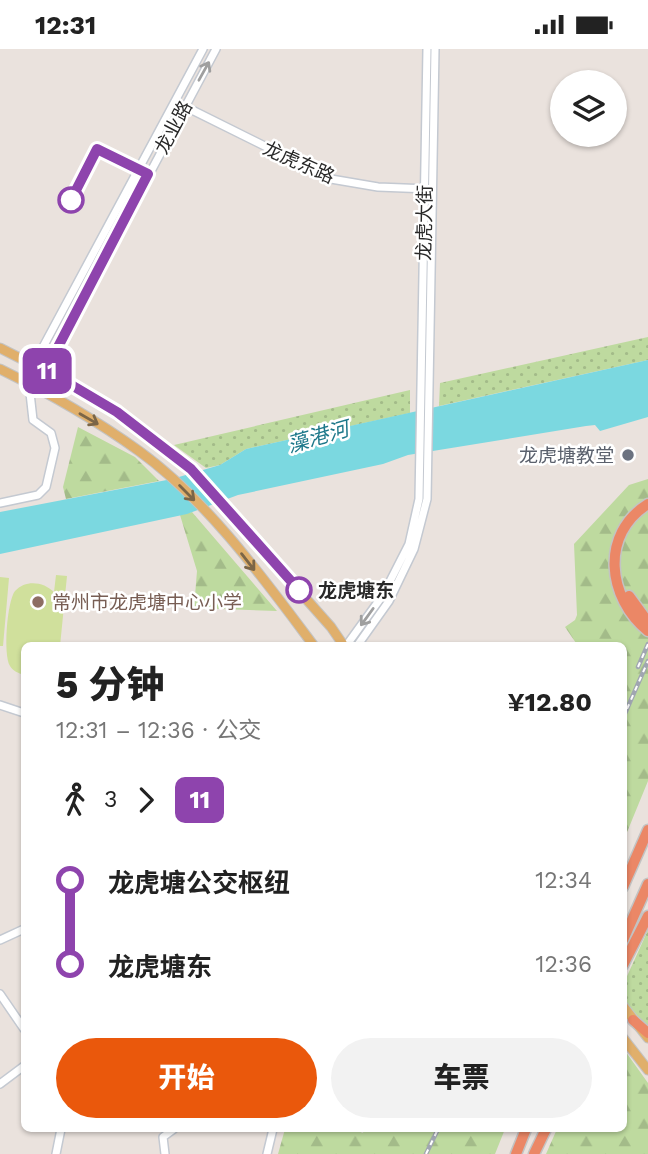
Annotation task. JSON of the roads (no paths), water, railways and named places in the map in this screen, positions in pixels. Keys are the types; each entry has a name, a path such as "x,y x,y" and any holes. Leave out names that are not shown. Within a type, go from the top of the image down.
{"highway":[{"path":"648,504 632,516 622,530 616,543 614,565 617,585 626,605 648,631"},
{"path":"648,513 634,525 626,538 621,550 620,566 627,594 648,622"},
{"path":"627,878 648,827"},
{"path":"627,931 648,884"},
{"path":"627,957 648,916"},
{"path":"634,1020 648,1036"},
{"path":"516,1154 525,1132"},
{"path":"533,1154 543,1132"}],"main road":[{"path":"0,348 46,370 117,412 191,469 342,642"},
{"path":"0,369 139,451 169,476 241,552 311,642"},
{"path":"627,1011 634,1020"},
{"path":"627,1043 648,1070"}],"street":[{"name":"龙业路","path":"203,49 33,364 28,375 31,385 39,382 46,370 183,106 216,49"},
{"name":"龙虎大街","path":"427,49 429,189"},
{"name":"龙虎大街","path":"425,462 429,189 435,49"},
{"name":"龙虎东路","path":"175,101 331,179 378,187 429,189"},
{"path":"0,503 38,495 46,487 55,448 51,433 33,420 31,385"},
{"path":"348,642 383,595 409,544 425,462"},
{"path":"360,642 389,601 414,549 427,499 425,462"},
{"path":"0,705 21,712"},
{"path":"0,940 21,930"},
{"path":"0,994 21,1025"},
{"path":"0,1084 21,1068"},
{"path":"56,1154 60,1132"},
{"path":"267,1154 272,1132"},
{"path":"162,1133 165,1154"}],"water":[{"name":"藻港河","path":"648,360 648,417 600,431 595,425 586,426 408,455 383,464 238,495 187,514 0,554 0,512 172,479 220,465 246,449"}],"railway":[{"path":"638,667 648,644"},
{"path":"627,709 648,661"},
{"path":"426,1154 437,1132"}],"place":[{"name":"龙虎塘教堂","path":"628,455"},
{"name":"龙虎塘东","path":"299,590"},
{"name":"常州市龙虎塘中心小学","path":"38,602"}]}
